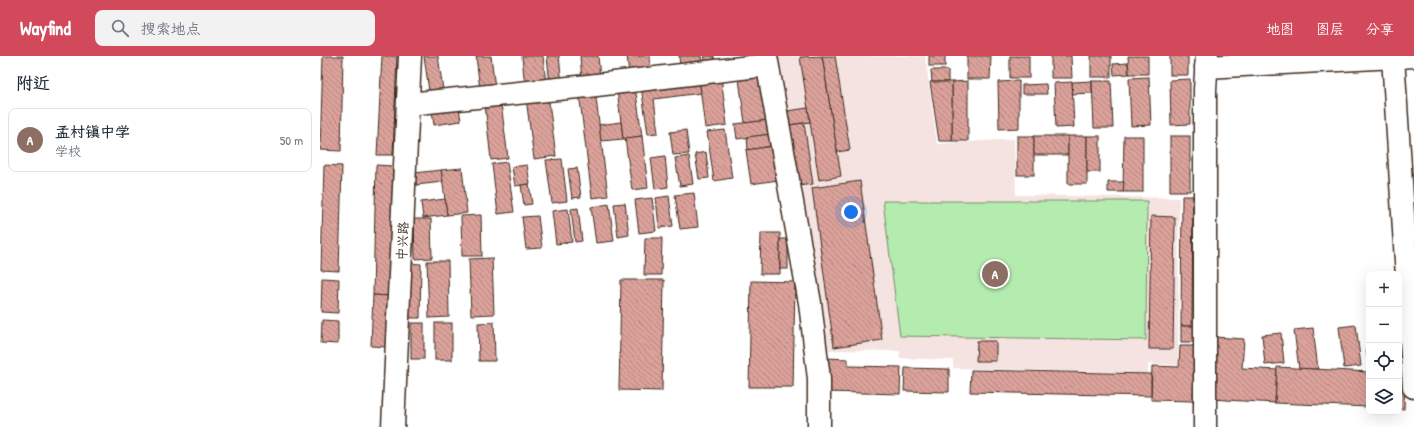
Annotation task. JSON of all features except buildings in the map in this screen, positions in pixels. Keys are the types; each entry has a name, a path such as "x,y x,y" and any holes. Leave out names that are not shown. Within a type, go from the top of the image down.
{"street":[{"name":"中兴路","path":"393,427 410,56"},
{"path":"1205,427 1207,61 1403,57 1414,387"},
{"path":"408,104 588,86 767,60 810,303 819,379 819,427"}],"shaded area":[{"path":"925,56 937,144 1014,139 1016,195 1179,198 1178,365 1148,364 1148,373 953,368 953,360 899,358 900,351 825,350 774,57"}],"green space":[{"path":"883,201 1147,201 1146,340 900,336"}],"place":[{"name":"孟村镇中学","path":"995,274"}]}
